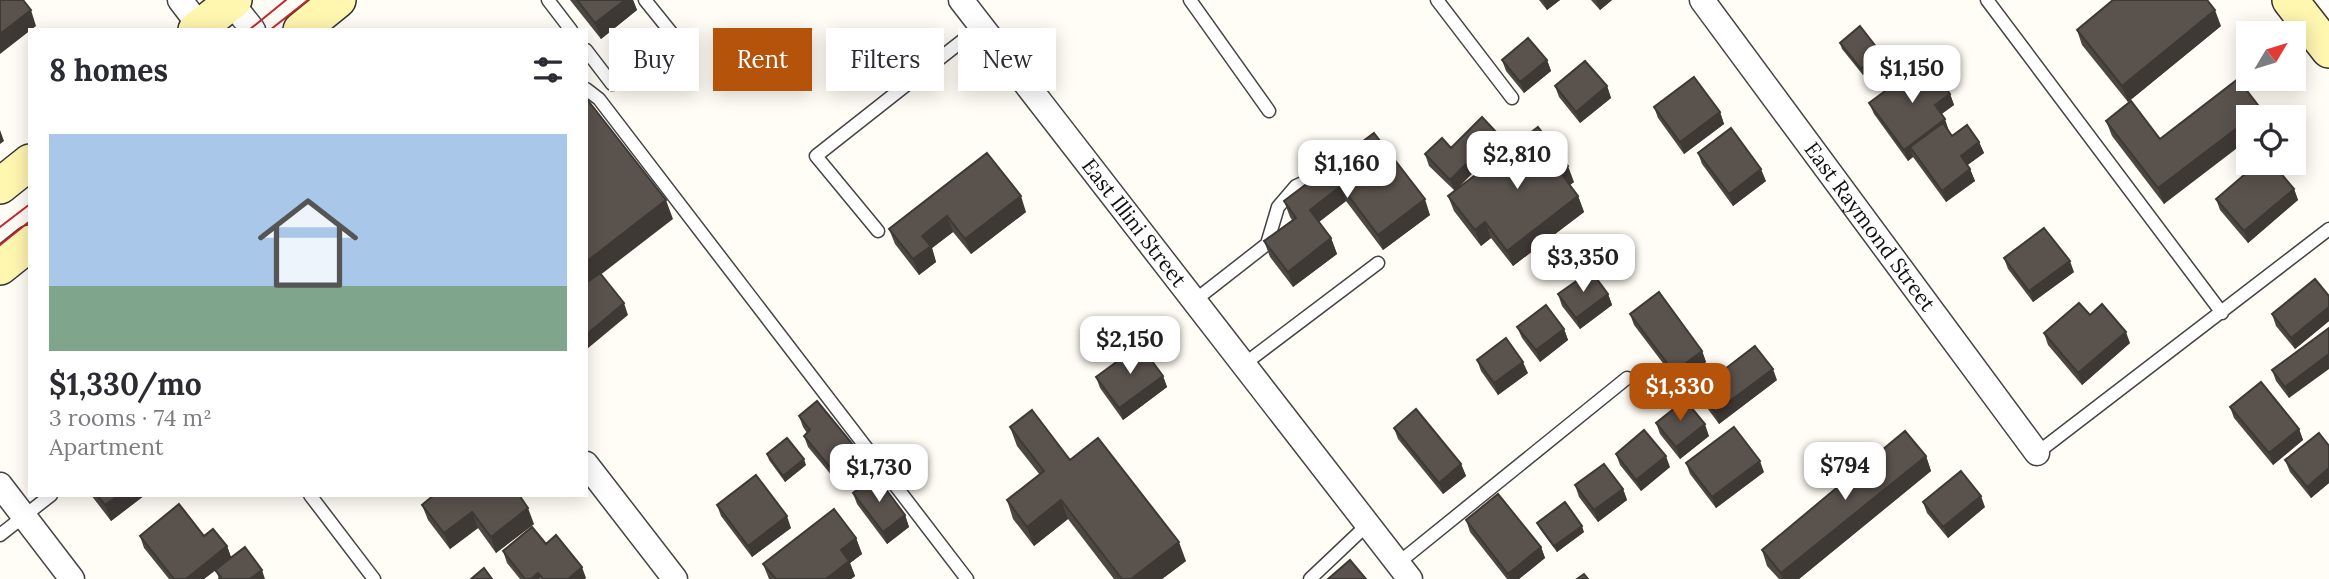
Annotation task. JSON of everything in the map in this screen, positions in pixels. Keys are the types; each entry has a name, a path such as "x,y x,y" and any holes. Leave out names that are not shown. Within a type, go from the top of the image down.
{"main road":[{"path":"303,28 338,0"},
{"path":"2290,0 2329,50"},
{"path":"195,22 233,1"},
{"path":"0,186 28,164"},
{"path":"0,267 28,245"}],"street":[{"name":"East Illini Street","path":"961,0 1404,572"},
{"name":"East Raymond Street","path":"1702,0 2037,453"},
{"path":"233,1 252,28"},
{"path":"588,467 675,579"},
{"path":"0,485 72,579"}],"lane":[{"path":"548,0 569,28"},
{"path":"588,53 612,84 674,36 645,0"},
{"path":"1191,0 1269,111"},
{"path":"1437,0 1512,98"},
{"path":"1987,0 2222,313"},
{"path":"877,232 816,156 981,26"},
{"path":"588,91 599,99 967,579"},
{"path":"1194,301 1267,244 1278,207 1296,186 1318,176"},
{"path":"2037,453 2329,229"},
{"path":"1244,365 1378,263"},
{"path":"1404,572 1627,378"},
{"path":"0,535 49,497"},
{"path":"312,497 374,579"},
{"path":"1310,579 1367,525"}],"building":[{"path":"0,0 23,0 31,10 0,34"},
{"path":"577,0 625,0 595,23"},
{"path":"2113,0 2207,0 2215,10 2122,86 2077,30"},
{"path":"1860,26 1881,53 1861,69 1840,43"},
{"path":"1528,38 1547,60 1520,82 1502,60"},
{"path":"1585,61 1607,86 1576,112 1555,86"},
{"path":"1926,61 1950,94 1935,105 1945,119 1904,150 1869,103"},
{"path":"1694,77 1720,112 1680,142 1654,107"},
{"path":"2236,81 2236,91 2247,91 2258,105 2236,105 2236,129 2158,188 2106,121 2131,101 2160,139"},
{"path":"588,101 666,200 588,260"},
{"path":"1482,117 1497,133 1450,180 1425,154 1442,138 1451,148"},
{"path":"1943,123 1952,136 1967,125 1979,142 1961,156 1970,169 1942,191 1910,147"},
{"path":"1538,127 1568,166 1560,172 1578,196 1507,251 1485,222 1475,230 1448,196"},
{"path":"1731,128 1761,169 1729,194 1698,153"},
{"path":"1374,133 1425,199 1378,235 1341,186 1310,210 1331,238 1288,272 1264,241 1296,218 1284,201"},
{"path":"987,153 1021,196 965,239 947,216 922,236 931,246 913,259 889,229"},
{"path":"2244,175 2282,175 2294,189 2244,231 2216,199"},
{"path":"2044,228 2070,261 2029,291 2004,258"},
{"path":"1591,271 1608,294 1576,318 1558,294"},
{"path":"600,273 624,303 588,333 588,282"},
{"path":"2315,279 2329,296 2329,307 2291,338 2272,314"},
{"path":"1659,292 1702,351 1674,372 1630,314"},
{"path":"2079,303 2090,315 2102,304 2126,332 2078,373 2044,333"},
{"path":"1546,305 1564,329 1536,350 1517,327"},
{"path":"2329,328 2329,354 2285,387 2272,370"},
{"path":"1506,338 1523,362 1494,383 1477,360"},
{"path":"1140,345 1163,376 1119,408 1096,377"},
{"path":"1755,346 1773,369 1715,412 1698,390"},
{"path":"2261,382 2299,429 2269,453 2230,407"},
{"path":"1685,400 1705,424 1676,447 1656,423"},
{"path":"817,401 859,452 834,472 804,436 810,430 799,416"},
{"path":"1416,409 1461,464 1439,483 1394,428"},
{"path":"1032,410 1070,460 1098,438 1179,542 1131,579 1122,579 1061,500 1027,527 1007,500 1044,471 1010,427"},
{"path":"1734,427 1760,461 1712,497 1686,463"},
{"path":"1644,430 1666,456 1636,480 1616,454"},
{"path":"1905,431 1926,456 1781,573 1762,550"},
{"path":"2319,433 2329,446 2329,468 2307,487 2285,460"},
{"path":"787,438 804,459 783,476 767,454"},
{"path":"1604,464 1623,489 1594,510 1575,485"},
{"path":"1961,471 1981,496 1943,527 1923,502"},
{"path":"756,475 787,516 748,546 717,505"},
{"path":"876,476 905,515 883,532 853,493"},
{"path":"1498,494 1541,547 1508,574 1466,520"},
{"path":"99,497 116,497 105,505"},
{"path":"432,497 520,497 528,508 491,537 472,512 444,533 422,505"},
{"path":"1565,502 1582,526 1554,546 1537,523"},
{"path":"179,504 204,536 213,529 227,546 186,579 174,579 140,536"},
{"path":"834,509 856,538 841,550 849,561 826,579 776,579 763,564"},
{"path":"532,527 546,544 556,535 582,567 568,579 543,579 538,573 531,579 525,579 503,551"},
{"path":"245,547 262,570 250,579 219,579 221,577 215,570"},
{"path":"1350,560 1366,579 1328,579"},
{"path":"484,568 492,579 471,579"}],"tram line":[{"path":"251,28 286,0"},
{"path":"273,28 308,0"},
{"path":"0,227 28,206"},
{"path":"0,245 28,223"}]}
